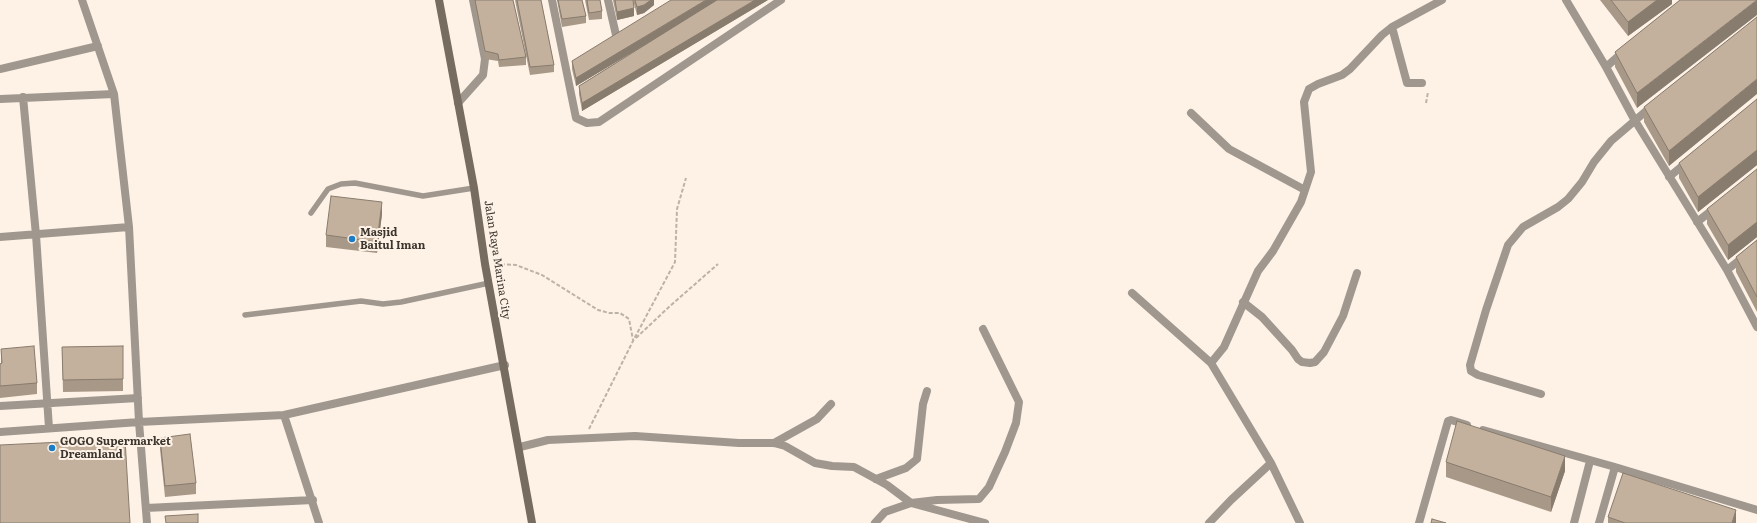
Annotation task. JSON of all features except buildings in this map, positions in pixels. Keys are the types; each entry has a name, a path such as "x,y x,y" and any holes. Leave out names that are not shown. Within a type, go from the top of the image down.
{"main road":[{"name":"Jalan Raya Marina City","path":"439,0 474,188 485,264 520,447 532,523"}],"street":[{"path":"82,0 114,94 130,228 139,422 147,523"},
{"path":"458,103 484,75 486,59 473,0"},
{"path":"552,0 569,64 576,118 587,123 599,122 781,0"},
{"path":"608,0 616,35"},
{"path":"1211,363 1224,347 1258,271 1273,251 1302,202 1311,172 1304,102 1310,89 1318,84 1342,75 1350,69 1382,35 1392,27 1442,0"},
{"path":"1566,0 1606,67 1634,119 1727,270 1757,327"},
{"path":"1392,27 1407,83 1422,83"},
{"path":"0,69 98,46"},
{"path":"1606,67 1629,48"},
{"path":"0,99 114,94"},
{"path":"23,98 36,235 49,428"},
{"path":"1541,394 1478,375 1471,371 1470,365 1501,263 1508,245 1523,227 1558,207 1568,199 1582,182 1594,162 1610,141 1634,119 1659,100"},
{"path":"1191,114 1229,149 1305,190"},
{"path":"1669,177 1692,157"},
{"path":"1697,222 1721,203"},
{"path":"0,237 130,228"},
{"path":"1727,270 1757,246"},
{"path":"1243,302 1262,317 1292,350 1298,359 1302,362 1315,362 1324,352 1343,316 1357,273"},
{"path":"1132,293 1211,363 1271,463 1300,523"},
{"path":"875,523 885,512 911,503 938,500 979,499 989,487 1016,423 1019,402 983,329"},
{"path":"0,432 139,422 284,415 505,365"},
{"path":"876,479 906,468 917,459 923,404 927,391"},
{"path":"0,406 47,405 138,398"},
{"path":"774,443 817,419 831,404"},
{"path":"284,415 320,523"},
{"path":"1419,523 1448,421 1451,420 1757,510"},
{"path":"520,447 548,440 585,437 635,436 774,443 785,446 815,463 832,466 854,467 887,485 911,503 985,523"},
{"path":"1574,523 1590,461"},
{"path":"1209,523 1231,500 1271,463"},
{"path":"1599,523 1614,467"},
{"path":"146,508 313,500"}],"lane":[{"path":"310,214 328,189 341,184 355,183 423,196 474,188"},
{"path":"245,315 361,300 383,304 401,302 489,283"}],"path":[{"path":"585,437 633,341 675,262 677,209 686,178"},
{"path":"485,264 516,265 542,275 598,310 609,313 620,313 629,319 633,341"},
{"path":"633,341 718,264"}],"place":[{"name":"Masjid Baitul Iman","path":"352,239"},
{"name":"GOGO Supermarket Dreamland","path":"52,448"}]}
